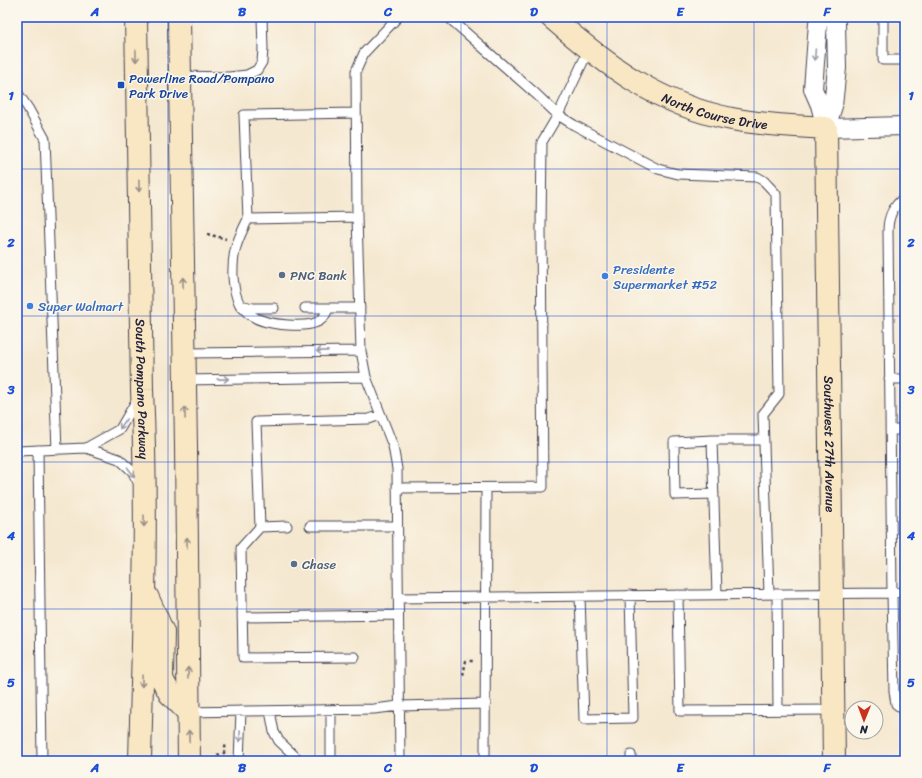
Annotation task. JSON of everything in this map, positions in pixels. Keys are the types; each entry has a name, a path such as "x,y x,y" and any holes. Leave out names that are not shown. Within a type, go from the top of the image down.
{"main road":[{"name":"South Pompano Parkway","path":"136,17 144,440 144,588 140,761"},
{"path":"179,17 189,761"},
{"name":"North Course Drive","path":"551,17 588,49 629,78 656,93 694,110 714,116 750,122 826,128"},
{"name":"Southwest 27th Avenue","path":"826,128 834,761"},
{"path":"144,588 163,632 162,679 170,694 188,712"}],"street":[{"name":"Southwest 27th Avenue","path":"821,17 818,23 813,89 820,104 826,128"},
{"name":"Southwest 27th Avenue","path":"826,128 833,106 837,68 836,24 833,17"},
{"name":"North Course Drive","path":"826,128 905,126"}],"lane":[{"path":"180,76 229,77 247,75 257,70 262,62 262,17"},
{"path":"398,17 364,53 356,71 356,113 361,351 366,377 393,446 397,469 400,761"},
{"path":"448,17 558,115 574,125 658,169 678,174 757,177 764,181 776,194 779,394 763,414 778,710"},
{"path":"883,17 883,60 905,60"},
{"path":"397,488 543,487 541,228 542,142 558,115 588,49"},
{"path":"17,92 28,108 45,139 57,450"},
{"path":"329,308 323,318 313,324 279,325 252,316 240,304 234,294 232,261 235,247 248,219 244,115 356,113"},
{"path":"905,197 895,207 888,220 894,691 896,704 905,711"},
{"path":"248,219 357,217"},
{"path":"240,304 253,308 274,308"},
{"path":"305,308 360,308"},
{"path":"184,353 361,351"},
{"path":"184,380 366,377"},
{"path":"889,379 905,379"},
{"path":"86,448 120,429 142,390"},
{"path":"355,657 243,658 241,548 260,527 256,422 369,419 380,415"},
{"path":"890,430 905,430"},
{"path":"712,440 717,594"},
{"path":"714,494 675,495 674,442 764,440"},
{"path":"17,451 86,448 119,459 132,472 144,494"},
{"path":"38,450 42,761"},
{"path":"485,761 486,488"},
{"path":"260,527 287,526"},
{"path":"310,526 397,526"},
{"path":"398,598 905,592"},
{"path":"580,596 584,719 633,718 630,595"},
{"path":"678,595 680,711 834,710"},
{"path":"242,617 398,615"},
{"path":"188,712 374,709 399,706 486,704"},
{"path":"331,710 331,761"},
{"path":"239,761 241,711"},
{"path":"270,711 274,732 279,741 300,761"}],"path":[{"path":"207,234 228,240"},
{"path":"217,755 224,752 226,741"}],"place":[{"name":"Powerline Road/Pompano Park Drive","path":"121,85"},
{"name":"PNC Bank","path":"282,275"},
{"name":"Presidente Supermarket #52","path":"605,276"},
{"name":"Super Walmart","path":"30,306"},
{"name":"Chase","path":"294,564"}]}
